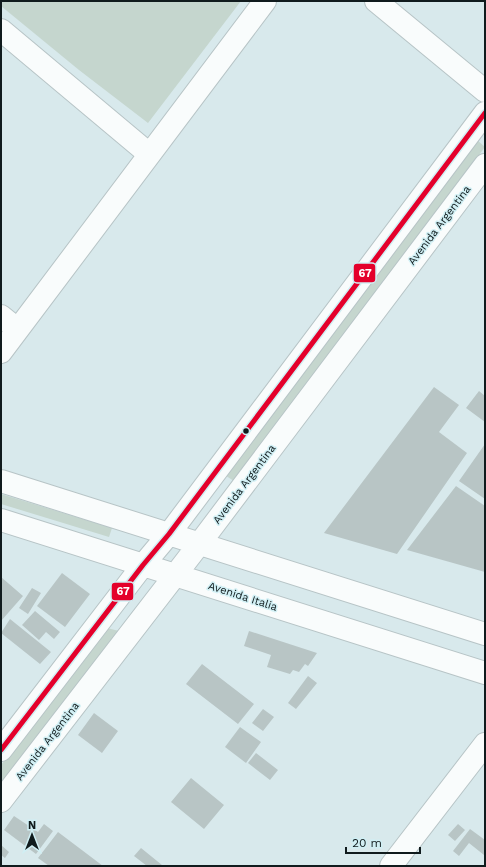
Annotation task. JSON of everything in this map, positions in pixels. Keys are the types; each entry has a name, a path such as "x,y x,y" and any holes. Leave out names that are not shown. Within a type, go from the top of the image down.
{"main road":[{"path":"1,352 9,322 149,154 265,1"},
{"path":"376,1 485,91"},
{"path":"1,30 149,154"},
{"path":"1,750 143,565 170,534 485,113"},
{"name":"Avenida Argentina","path":"1,801 176,575 485,165"},
{"path":"1,481 485,634"},
{"name":"Avenida Italia","path":"1,520 485,673"},
{"path":"391,866 485,744"}],"shaded area":[{"path":"1,1 241,1 148,123 79,70 1,6"},
{"path":"477,140 485,147 234,481 223,474"},
{"path":"1,494 112,528 109,537 1,504"},
{"path":"107,628 119,631 1,784 1,765"}],"building":[{"path":"434,387 459,405 439,432 467,453 397,554 324,533"},
{"path":"479,391 485,396 485,422 466,408"},
{"path":"485,444 485,499 459,481"},
{"path":"456,486 485,506 485,572 407,550"},
{"path":"62,573 90,594 65,627 37,606"},
{"path":"1,577 23,596 1,621"},
{"path":"32,588 41,593 28,614 19,608"},
{"path":"35,611 60,632 54,639 46,632 39,640 22,625"},
{"path":"10,619 51,652 40,664 1,633"},
{"path":"249,631 317,653 308,666 305,664 299,672 293,670 290,674 267,667 271,655 244,646"},
{"path":"202,664 254,704 238,724 186,684"},
{"path":"308,676 317,683 296,709 288,703"},
{"path":"263,709 274,717 263,731 252,723"},
{"path":"94,713 118,731 102,753 78,735"},
{"path":"240,727 261,742 246,763 225,747"},
{"path":"256,753 278,770 270,780 248,763"},
{"path":"191,778 224,805 204,829 171,802"},
{"path":"14,816 38,832 44,824 53,831 36,854 4,830"},
{"path":"458,824 465,830 455,841 448,835"},
{"path":"470,829 485,840 484,855 469,843 459,856 453,851"},
{"path":"58,832 103,866 49,866 38,858"},
{"path":"1,845 9,852 5,858 1,855"},
{"path":"141,848 162,865 147,866 134,856"}],"transit line":[{"name":"67","path":"1,750 143,565 169,534 485,113"}]}
